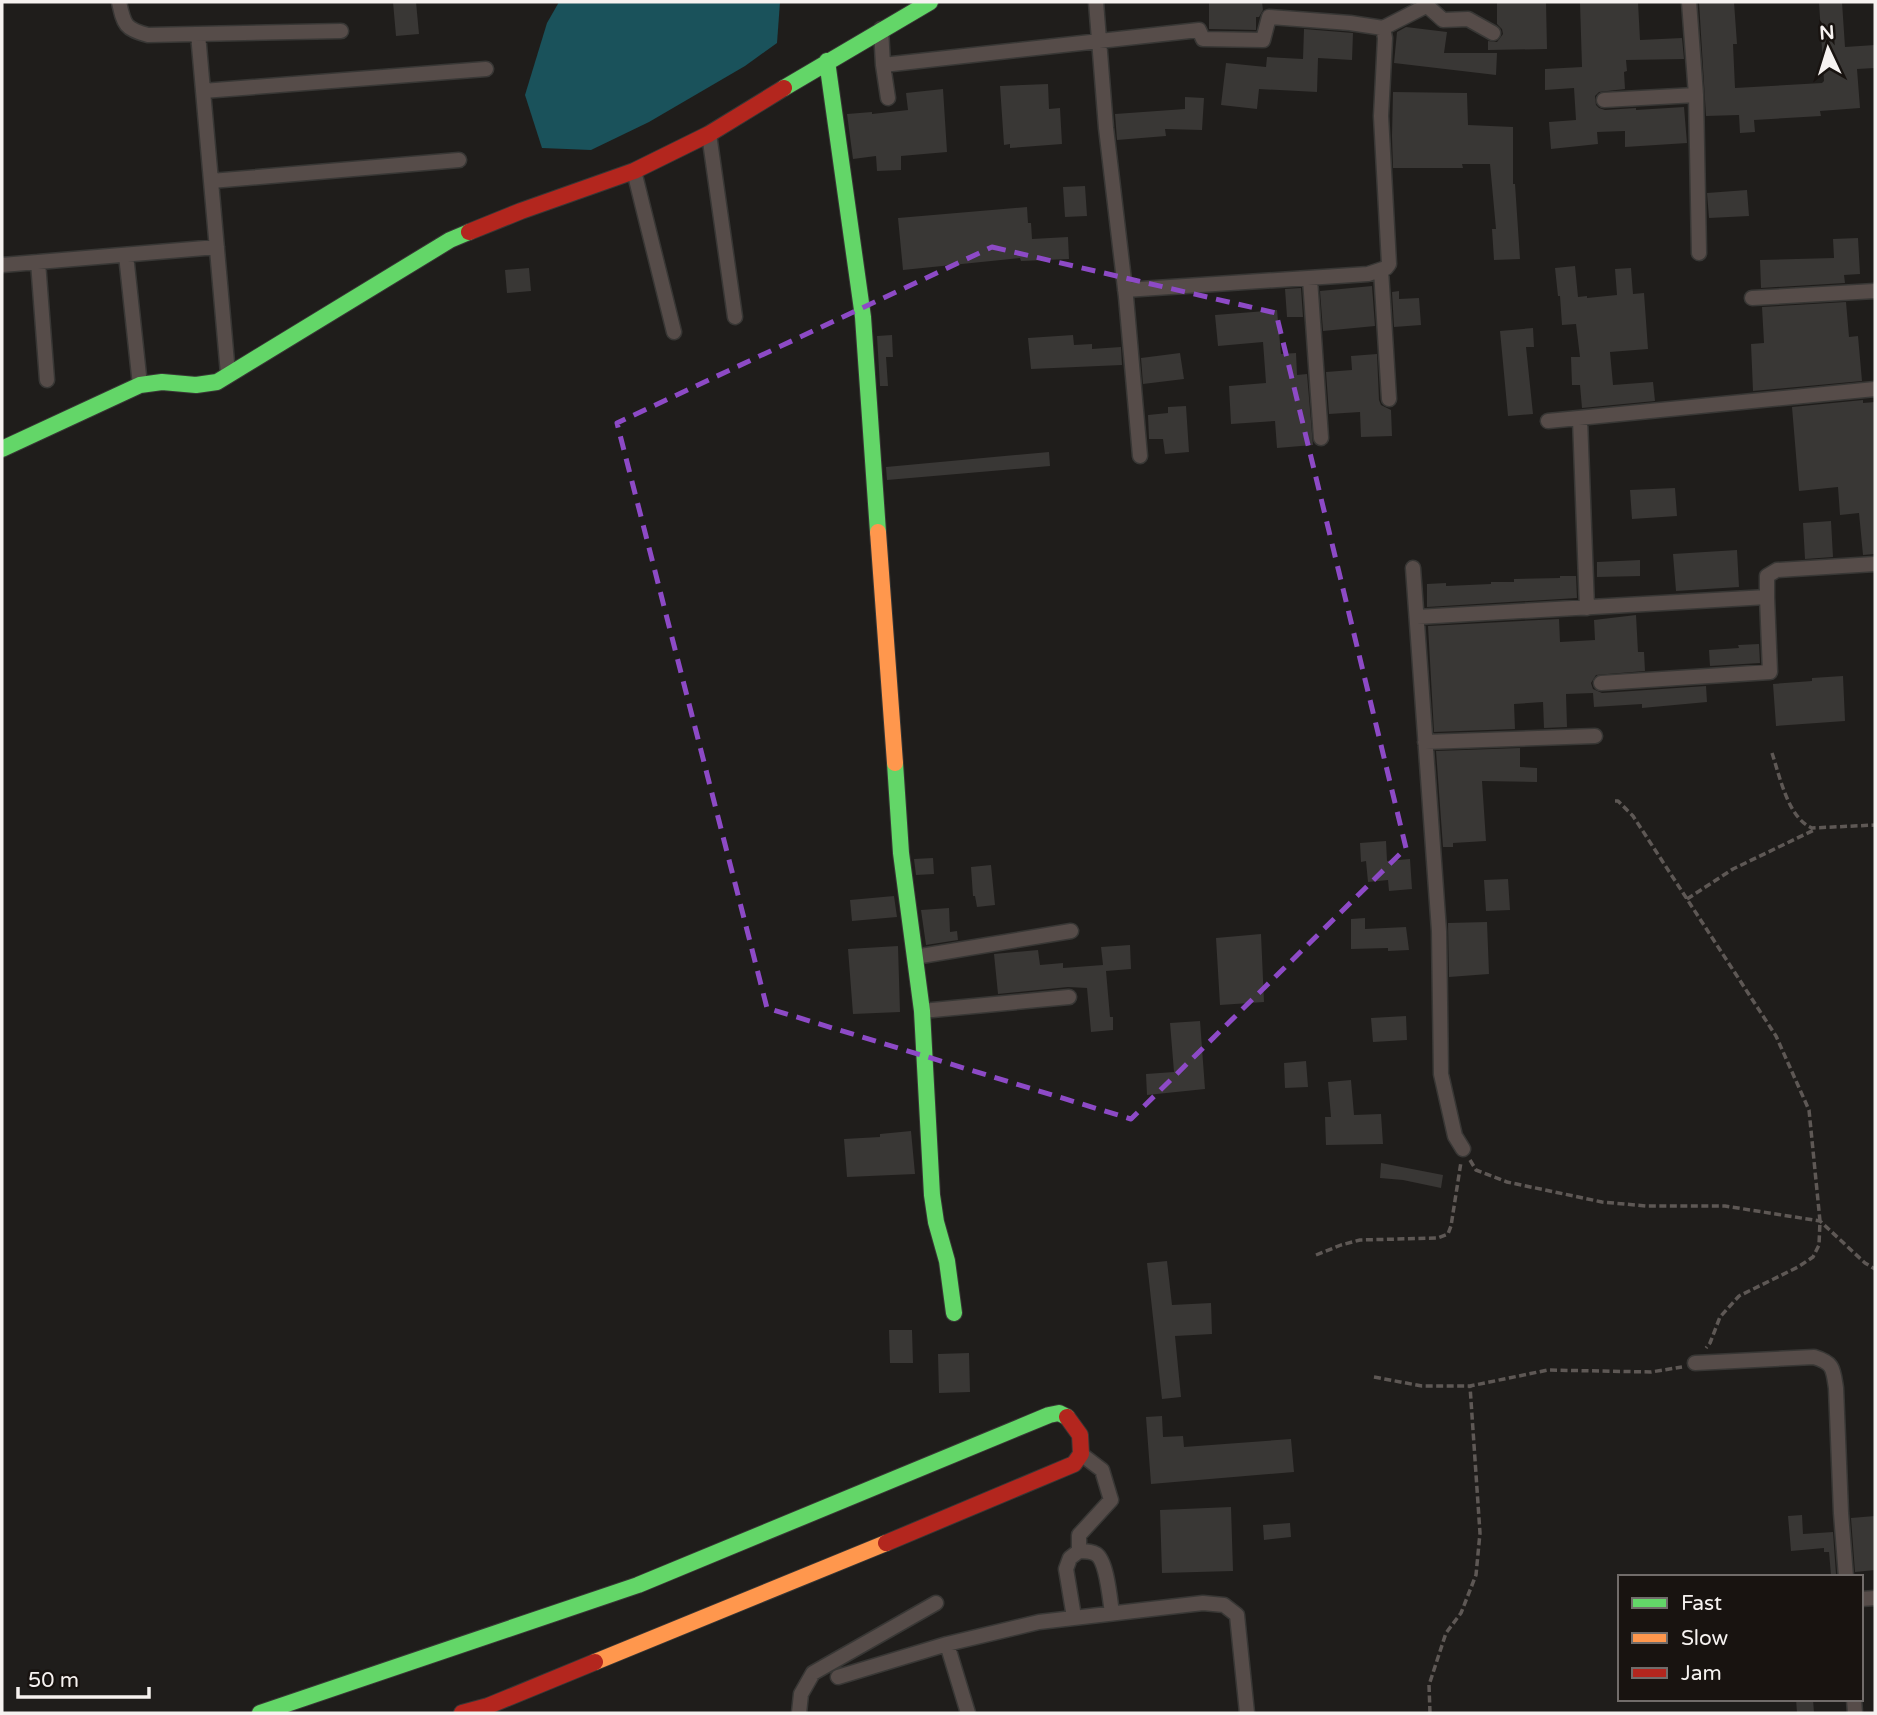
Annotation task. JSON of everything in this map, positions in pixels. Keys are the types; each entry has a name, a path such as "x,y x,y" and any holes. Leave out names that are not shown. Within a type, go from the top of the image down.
{"street":[{"path":"118,2 124,23 131,31 148,35 341,32"},
{"path":"2,449 140,385 170,381 195,385 217,382 450,240 520,211 634,171 709,134 827,61 930,2"},
{"path":"1096,2 1106,128 1125,290 1140,456"},
{"path":"1689,2 1696,95 1699,253"},
{"path":"883,65 1199,30 1203,39 1263,40 1269,17 1383,28 1425,4 1443,20 1468,19 1493,33"},
{"path":"1125,290 1310,279 1368,274 1386,268 1389,264 1381,116 1385,38 1383,28"},
{"path":"881,29 888,98"},
{"path":"198,34 228,374"},
{"path":"827,61 863,317 901,853 922,1012 932,1195 947,1261 954,1313"},
{"path":"203,91 486,69"},
{"path":"1604,100 1696,95"},
{"path":"709,134 735,317"},
{"path":"211,181 459,160"},
{"path":"634,171 674,332"},
{"path":"2,265 217,247"},
{"path":"126,255 140,385"},
{"path":"38,262 47,380"},
{"path":"1381,270 1389,399"},
{"path":"1310,279 1321,438"},
{"path":"1752,298 1875,291"},
{"path":"1548,421 1875,389"},
{"path":"1580,419 1587,608"},
{"path":"1601,683 1770,671 1767,576 1777,570 1875,564"},
{"path":"1413,568 1439,931 1441,1074 1455,1136 1463,1149"},
{"path":"1417,617 1767,597"},
{"path":"1425,742 1595,736"},
{"path":"915,957 1071,931"},
{"path":"922,1012 1069,997"},
{"path":"1695,1363 1814,1357 1827,1361 1833,1369 1846,1575"},
{"path":"260,1713 638,1585 1049,1415 1059,1413 1069,1418 1080,1435 1081,1454 1074,1464 1058,1472 488,1709 462,1713"},
{"path":"1079,1551 1079,1535 1111,1500 1102,1470 1081,1454"},
{"path":"1074,1617 1066,1569 1070,1558 1079,1551 1093,1552 1100,1558 1112,1613"},
{"path":"799,1713 801,1695 813,1673 936,1603"},
{"path":"838,1677 947,1644 1039,1622 1203,1603 1224,1605 1237,1615 1247,1713"},
{"path":"947,1644 968,1713"}],"path":[{"path":"1772,753 1792,810 1803,824 1812,828 1875,825"},
{"path":"1374,1377 1422,1386 1470,1386 1548,1370 1651,1372 1681,1368 1695,1363 1710,1343 1720,1317 1739,1296 1798,1267 1813,1257 1819,1245 1820,1221 1809,1110 1776,1036 1633,816 1615,801"},
{"path":"1687,899 1733,869 1818,828"},
{"path":"1463,1149 1476,1170 1507,1182 1602,1202 1646,1206 1725,1206 1820,1221 1875,1269"},
{"path":"1316,1255 1360,1240 1438,1238 1448,1234 1463,1149"},
{"path":"1430,1713 1429,1685 1446,1633 1461,1614 1476,1575 1480,1533 1470,1386"}],"highlighted area":[{"path":"992,247 1276,313 1406,848 1131,1119 767,1008 617,423"}],"water":[{"path":"559,2 780,2 777,43 745,66 649,122 591,150 542,148 525,95 547,23"}],"building":[{"path":"393,2 416,2 419,34 396,36"},
{"path":"1209,2 1262,2 1263,10 1259,17 1256,17 1256,30 1209,29"},
{"path":"1497,2 1546,2 1547,49 1488,50 1488,41 1497,42 1503,34 1497,24"},
{"path":"1638,2 1640,40 1682,38 1684,59 1626,60 1625,89 1599,92 1595,96 1596,105 1605,110 1684,107 1687,143 1625,147 1625,131 1597,132 1598,144 1551,149 1549,122 1576,120 1574,88 1545,90 1545,69 1582,67 1580,3"},
{"path":"1699,2 1734,2 1737,44 1733,44 1735,88 1822,83 1819,2 1842,2 1845,47 1875,45 1875,68 1857,69 1860,108 1820,111 1821,116 1754,120 1755,132 1740,133 1739,115 1706,116"},
{"path":"1406,27 1447,32 1444,53 1497,53 1496,75 1394,63 1397,32"},
{"path":"1304,29 1353,33 1352,60 1318,58 1317,92 1259,89 1257,109 1221,105 1226,63 1266,67 1267,57 1303,59"},
{"path":"1048,84 1049,109 1060,108 1062,144 1010,148 1010,144 1004,145 1000,86"},
{"path":"943,89 947,152 901,156 901,170 877,171 876,156 853,159 847,114 908,110 906,93"},
{"path":"1393,92 1467,93 1468,125 1513,127 1513,184 1520,259 1494,260 1492,229 1496,229 1490,164 1462,164 1463,168 1393,168"},
{"path":"1185,97 1204,98 1202,130 1165,129 1166,136 1117,140 1115,114 1185,109"},
{"path":"1085,186 1087,216 1065,217 1063,187"},
{"path":"1747,190 1749,216 1709,218 1707,193"},
{"path":"1027,207 1032,239 1068,237 1069,259 1021,261 1020,258 903,270 898,218"},
{"path":"1858,238 1860,274 1844,275 1845,283 1761,288 1760,260 1834,258 1833,239"},
{"path":"1575,266 1578,297 1587,298 1617,295 1615,269 1631,268 1633,294 1644,293 1648,349 1610,352 1613,385 1653,382 1655,401 1582,408 1580,385 1572,385 1571,357 1580,357 1576,324 1562,325 1555,268"},
{"path":"529,268 531,291 507,293 505,270"},
{"path":"1372,286 1375,326 1323,331 1320,291"},
{"path":"1301,288 1303,317 1287,317 1285,289"},
{"path":"1399,291 1399,299 1419,298 1421,325 1394,327 1392,292"},
{"path":"1846,302 1849,337 1858,336 1862,381 1753,391 1751,344 1764,343 1762,307"},
{"path":"1277,310 1281,354 1296,353 1297,375 1307,374 1313,445 1277,448 1275,421 1231,424 1229,386 1266,383 1263,342 1218,346 1215,315"},
{"path":"1533,328 1534,347 1526,347 1533,414 1508,416 1500,331"},
{"path":"892,335 893,357 886,357 888,386 880,386 877,336"},
{"path":"1073,335 1074,345 1092,344 1092,349 1121,347 1122,365 1031,369 1028,338"},
{"path":"1180,353 1184,379 1143,384 1141,358"},
{"path":"1377,354 1379,400 1381,405 1391,410 1392,436 1361,437 1360,412 1329,414 1326,372 1352,370 1351,356"},
{"path":"1863,400 1863,403 1875,402 1875,554 1863,555 1859,513 1840,515 1838,487 1799,491 1792,407"},
{"path":"1186,406 1189,452 1165,454 1163,439 1149,439 1148,415 1168,413 1168,407"},
{"path":"1049,452 1050,466 887,480 886,467"},
{"path":"1675,488 1677,516 1632,519 1630,490"},
{"path":"1831,521 1833,557 1805,559 1803,523"},
{"path":"1737,550 1739,587 1676,591 1673,554"},
{"path":"1640,560 1640,576 1597,577 1597,562"},
{"path":"1576,576 1577,598 1427,607 1427,584 1491,584 1514,582 1514,579"},
{"path":"1636,615 1638,652 1644,652 1645,671 1596,675 1591,683 1593,689 1602,693 1706,686 1707,702 1642,708 1642,704 1594,707 1593,693 1566,694 1567,727 1544,728 1543,702 1514,704 1515,729 1434,732 1428,626 1559,619 1560,642 1595,640 1594,620"},
{"path":"1759,644 1760,663 1710,666 1709,650"},
{"path":"1843,676 1845,721 1776,726 1773,684"},
{"path":"1520,748 1520,767 1537,768 1537,782 1482,781 1486,841 1453,843 1453,847 1443,847 1436,751"},
{"path":"1386,841 1387,861 1410,859 1412,889 1389,891 1388,880 1368,882 1366,861 1361,862 1360,843"},
{"path":"933,858 934,874 916,875 914,859"},
{"path":"991,865 995,905 977,907 973,896 971,867"},
{"path":"1508,879 1510,910 1486,911 1484,880"},
{"path":"894,896 897,917 852,921 850,900"},
{"path":"949,908 950,932 957,931 958,940 926,945 921,910"},
{"path":"1365,918 1365,929 1406,927 1409,950 1351,949 1351,919"},
{"path":"1487,922 1489,974 1449,977 1448,923"},
{"path":"1261,934 1264,1002 1220,1005 1216,938"},
{"path":"1130,945 1131,969 1106,971 1113,1030 1091,1032 1087,988 1068,987 998,994 994,954 1038,950 1040,965 1063,963 1063,968 1103,965 1101,947"},
{"path":"898,946 900,1012 853,1014 848,949"},
{"path":"1406,1016 1407,1040 1373,1042 1371,1018"},
{"path":"1200,1021 1205,1089 1147,1095 1146,1074 1174,1072 1170,1023"},
{"path":"1306,1061 1308,1087 1285,1088 1284,1063"},
{"path":"1351,1080 1354,1115 1381,1114 1383,1144 1326,1145 1325,1117 1331,1117 1328,1082"},
{"path":"911,1131 915,1174 847,1177 844,1139 880,1137 880,1134"},
{"path":"1381,1163 1443,1175 1441,1188 1380,1178"},
{"path":"1167,1261 1172,1305 1211,1303 1212,1334 1175,1336 1181,1397 1162,1399 1147,1263"},
{"path":"889,1330 912,1330 913,1363 890,1363"},
{"path":"969,1353 970,1392 939,1393 938,1354"},
{"path":"1162,1416 1163,1437 1183,1436 1184,1447 1291,1439 1294,1472 1151,1484 1146,1417"},
{"path":"1231,1507 1233,1571 1162,1573 1160,1510"},
{"path":"1802,1515 1803,1534 1833,1532 1836,1574 1831,1575 1829,1552 1824,1552 1824,1548 1791,1551 1788,1516"},
{"path":"1875,1516 1875,1570 1855,1572 1851,1518"},
{"path":"1290,1523 1291,1537 1264,1540 1263,1525"},
{"path":"1796,1701 1813,1701 1814,1713 1797,1713"}],"traffic: fast":[{"path":"784,88 930,2"},
{"path":"827,61 863,317 878,532"},
{"path":"2,449 140,385 162,382 196,385 217,382 450,240 469,232"},
{"path":"895,763 901,853 922,1011 932,1195 947,1261 954,1313"},
{"path":"260,1713 638,1585 1049,1415 1059,1413 1067,1417"}],"traffic: slow":[{"path":"878,532 895,763"},
{"path":"595,1662 886,1543"}],"traffic: jam":[{"path":"469,232 634,171 709,134 784,88"},
{"path":"886,1543 1074,1464 1081,1454 1080,1435 1067,1417"},
{"path":"462,1713 488,1706 595,1662"}]}
